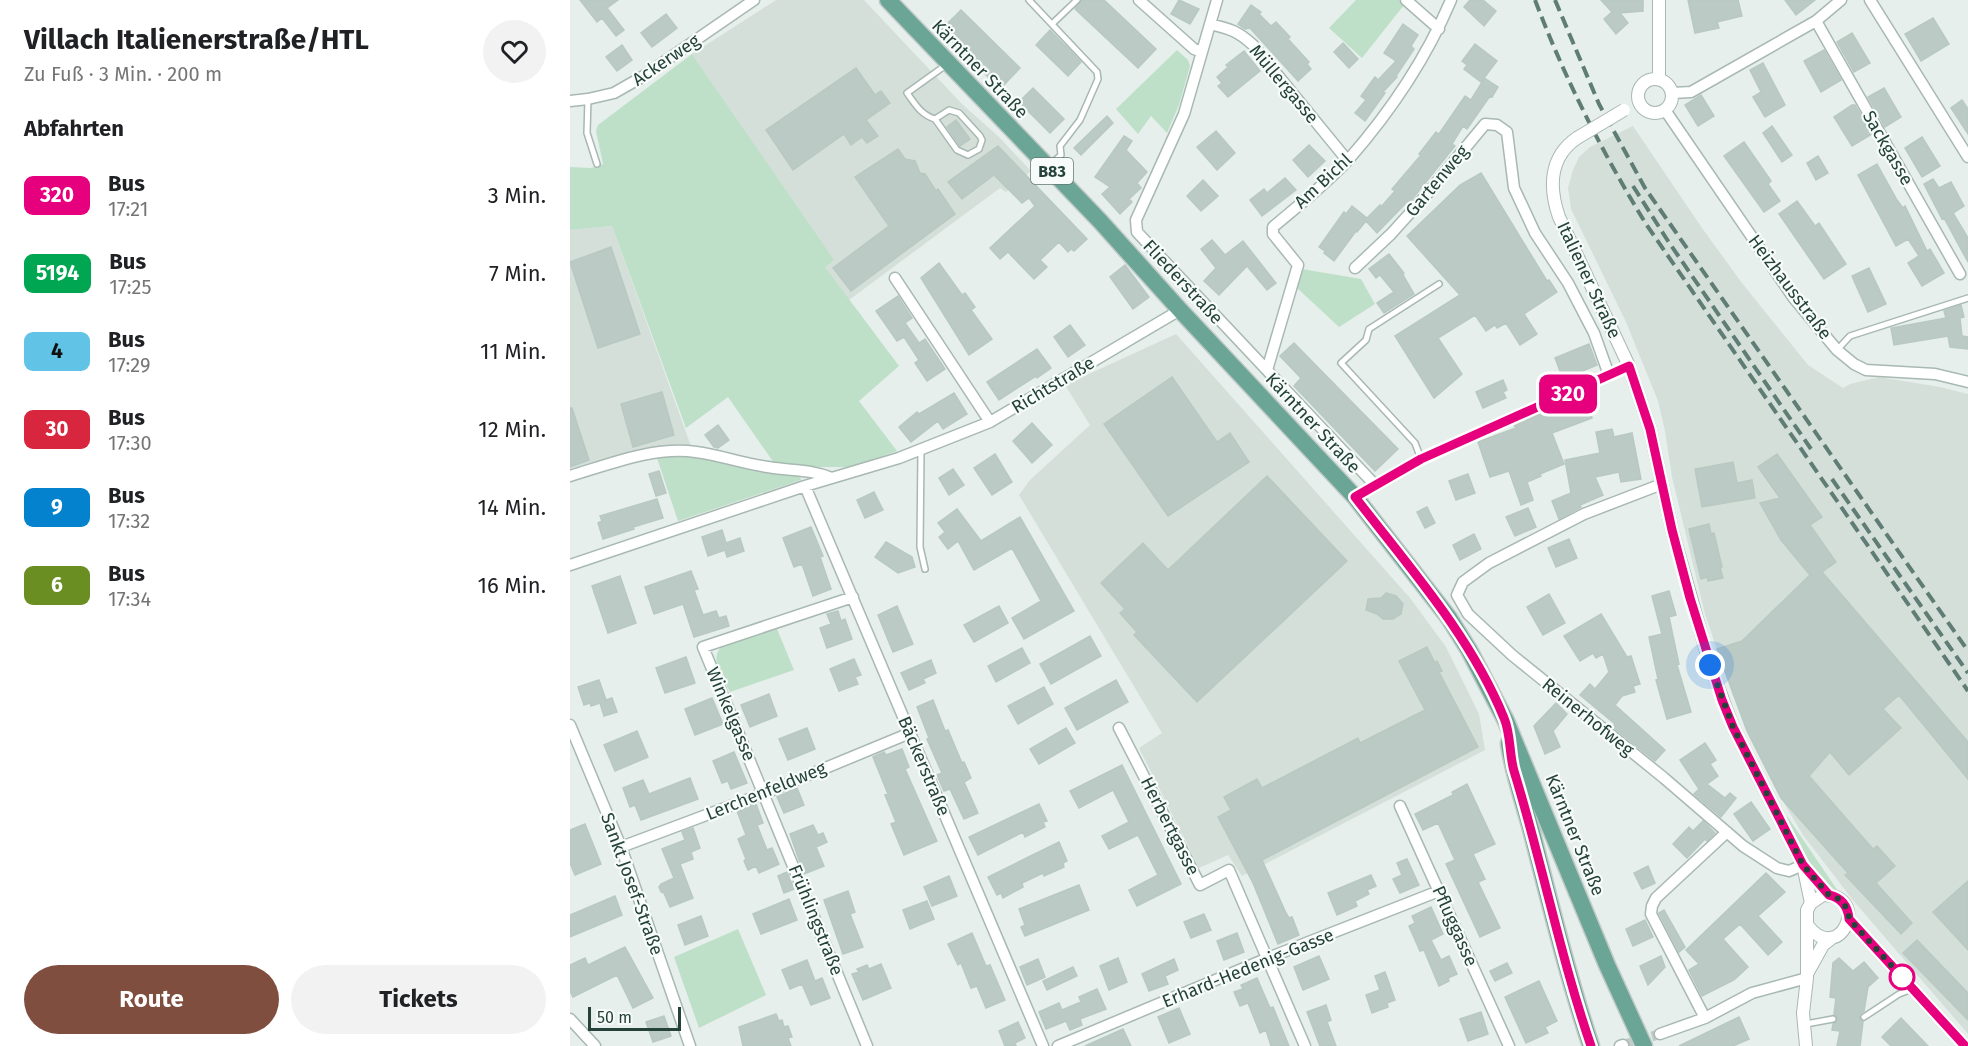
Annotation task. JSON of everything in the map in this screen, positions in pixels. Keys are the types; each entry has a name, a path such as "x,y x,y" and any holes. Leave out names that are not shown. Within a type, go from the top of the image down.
{"main road":[{"name":"Kärntner Straße","path":"888,0 1100,221 1355,497 1449,618 1469,650 1506,721 1607,965 1644,1046"},
{"path":"1506,721 1511,759 1568,975 1591,1046"}],"street":[{"name":"Ackerweg","path":"570,100 588,99 614,93 642,77 754,0"},
{"path":"1139,0 1194,49 1202,52"},
{"name":"Fliederstraße","path":"1217,0 1184,114 1137,220 1137,232 1374,485"},
{"path":"1406,0 1438,29"},
{"name":"Am Bichl","path":"1267,370 1298,265 1273,234 1273,226 1347,160 1378,123 1407,84 1438,29 1451,0"},
{"path":"1659,0 1659,79"},
{"path":"1672,93 1691,92 1816,21 1841,0"},
{"path":"1870,0 1968,157"},
{"name":"Sackgasse","path":"1816,21 1960,274"},
{"name":"Müllergasse","path":"1210,24 1229,28 1241,34 1253,45 1347,160"},
{"path":"1659,79 1669,86 1672,93 1671,103 1660,113 1645,111 1638,103 1640,87 1648,80 1659,79"},
{"name":"Italiener Straße","path":"1638,103 1577,138 1563,151 1555,167 1552,186 1554,203 1629,366 1650,429 1690,598 1722,700 1733,727 1803,865 1829,895 1835,896 1844,903 1848,911 1846,925 1867,939 1965,1046"},
{"name":"Heizhausstraße","path":"1665,110 1793,297 1837,350 1854,364 1866,370 1935,374 1968,382"},
{"name":"Gartenweg","path":"1355,268 1391,234 1485,124 1497,125 1506,132 1511,153 1514,188 1535,233 1568,283 1594,333 1609,375"},
{"path":"894,278 990,422"},
{"name":"Richtstraße","path":"570,565 805,486 921,450 990,422 1180,310"},
{"path":"1355,497 1421,459 1629,366"},
{"path":"570,476 639,456 694,452 769,468 818,472 832,478"},
{"name":"Reinerhofweg","path":"1662,484 1584,514 1489,563 1463,582 1457,595 1468,614 1512,655 1762,860 1777,868 1790,871 1803,865"},
{"name":"Bäckerstraße","path":"805,486 1043,1046"},
{"name":"Winkelgasse","path":"765,793 703,646 853,597"},
{"name":"Sankt Josef-Straße","path":"570,725 621,847 690,1046"},
{"name":"Herbertgasse","path":"1119,728 1200,885 1229,870 1305,1046"},
{"name":"Lerchenfeldweg","path":"621,847 765,793 910,732"},
{"name":"Frühlingstraße","path":"765,793 867,1046"},
{"name":"Pfluggasse","path":"1400,806 1509,1046"},
{"path":"1705,1018 1651,914 1656,898 1727,832"},
{"name":"Italiener Straße","path":"1803,865 1811,903 1806,918 1808,926 1807,976 1803,1013 1806,1046"},
{"name":"Erhard-Hedenig-Gasse","path":"1058,1046 1268,958 1439,891"},
{"path":"1811,903 1819,896 1829,895"},
{"path":"1660,1034 1705,1018 1752,993 1807,976 1823,945 1846,925"},
{"path":"1808,926 1818,936 1832,938"},
{"path":"570,1019 595,1046"}],"lane":[{"path":"1029,0 1097,72 1098,79 1080,120 1060,146 1061,155 1047,166"},
{"path":"1052,24 1077,0"},
{"path":"935,119 949,110 959,113 980,136 982,140 979,149 968,155 959,152 935,119 918,109 907,93 948,64"},
{"path":"588,99 587,133 597,164"},
{"path":"1421,459 1415,443 1341,363 1366,340 1370,329 1438,284"},
{"path":"1837,350 1850,336 1968,298"},
{"path":"921,450 920,547 925,569"},
{"path":"1864,1017 1912,988"},
{"path":"1805,1024 1833,1020"}],"shaded area":[{"path":"776,0 864,0 962,104 999,137 1031,171 1006,192 1000,188 849,300 824,267 833,260 692,54"},
{"path":"1633,126 1742,283 1808,365 1843,388 1879,377 1968,394 1968,1034 1852,899 1803,835 1781,798 1747,731 1732,694 1705,614 1672,477 1658,401 1626,322 1571,209 1568,188 1579,157 1590,147"},
{"path":"612,226 692,449 570,471 570,230"},
{"path":"1176,334 1410,598 1446,647 1479,714 1485,750 1242,876 1228,855 1199,868 1139,748 1162,733 1019,495 1030,480 1090,425 1065,385"}],"green space":[{"path":"1356,0 1399,0 1404,5 1362,58 1329,28"},
{"path":"1177,50 1188,60 1190,66 1179,105 1167,133 1151,116 1138,134 1116,109"},
{"path":"692,54 834,260 825,267 899,366 859,401 897,451 851,467 812,467 774,463 728,397 686,428 612,226 570,230 570,167 591,168 603,164 596,131 598,125"},
{"path":"1302,269 1361,279 1375,304 1339,327 1296,287"},
{"path":"696,456 799,473 801,480 678,521 657,458"},
{"path":"777,629 794,670 730,692 717,664 716,658 721,647"},
{"path":"1787,816 1838,891 1827,886 1816,874 1786,819"},
{"path":"738,929 766,995 699,1028 674,957"}],"building":[{"path":"580,0 618,0 607,8 624,30 616,36 602,18 597,22"},
{"path":"1082,0 1104,0 1156,49 1138,68 1075,9"},
{"path":"1179,0 1199,9 1190,24 1171,14"},
{"path":"1470,0 1483,0 1496,11 1484,26 1464,7"},
{"path":"1601,0 1643,0 1643,11 1620,13 1628,23 1616,34 1604,19 1612,12"},
{"path":"1688,0 1738,0 1742,16 1717,22 1719,28 1695,33"},
{"path":"1785,0 1815,0 1796,15"},
{"path":"1251,5 1261,12 1259,14 1271,26 1276,22 1309,62 1307,64 1311,69 1298,81 1250,28 1245,29 1238,24"},
{"path":"961,10 1020,68 1000,89 941,30"},
{"path":"666,14 677,28 652,47 641,33"},
{"path":"1933,18 1949,44 1921,61 1905,34"},
{"path":"1403,24 1418,35 1411,46 1414,49 1365,121 1355,113 1366,100 1361,96 1375,77 1378,80 1396,61 1384,53"},
{"path":"1050,30 1081,62 1068,76 1036,45"},
{"path":"1852,33 1870,63 1854,72 1837,42"},
{"path":"1343,43 1358,59 1349,68 1334,52"},
{"path":"1475,44 1497,61 1484,78 1498,87 1492,97 1490,96 1467,129 1463,126 1452,144 1455,146 1409,203 1407,202 1377,233 1366,221 1334,261 1319,247 1344,212 1346,214 1352,206 1367,218 1380,205 1381,207 1395,191 1392,189 1421,155 1419,154 1436,132 1439,134 1465,96 1471,100 1484,79 1481,82 1464,69 1467,65 1462,61"},
{"path":"622,45 632,60 617,71 606,57"},
{"path":"1824,50 1841,80 1821,92 1804,61"},
{"path":"1244,51 1260,71 1228,97 1218,86 1222,83 1217,77 1228,67 1226,65"},
{"path":"1763,63 1785,105 1765,117 1753,97 1761,92 1750,70"},
{"path":"856,68 875,95 881,91 890,103 866,120 878,136 867,143 862,137 851,145 844,134 793,170 766,130"},
{"path":"1033,88 1064,119 1050,133 1019,102"},
{"path":"1884,88 1901,117 1885,127 1868,97"},
{"path":"1701,95 1714,116 1698,126 1685,105"},
{"path":"1962,100 1968,109 1968,134 1951,108"},
{"path":"1855,105 1872,134 1852,146 1834,117"},
{"path":"1107,116 1113,123 1081,155 1074,148"},
{"path":"956,120 970,139 960,146 947,127"},
{"path":"1772,126 1792,155 1782,162 1763,133"},
{"path":"1216,131 1235,153 1217,170 1197,147"},
{"path":"1124,136 1132,141 1126,150 1147,172 1137,183 1141,188 1129,199 1132,202 1120,214 1102,194 1110,187 1095,177"},
{"path":"1922,137 1940,166 1922,177 1905,148"},
{"path":"1744,142 1771,181 1768,184 1780,201 1764,212 1724,156"},
{"path":"1309,145 1325,161 1308,177 1293,160"},
{"path":"998,146 1087,239 1074,251 1071,249 1068,252 1059,242 1040,260 1047,267 1034,279 1008,252 1000,259 990,248 1035,206 1029,198 1022,203 994,175 962,199 948,182"},
{"path":"898,149 905,159 915,161 920,173 925,174 936,191 938,189 955,214 851,291 833,268 889,226 855,177"},
{"path":"1818,156 1828,173 1816,180 1807,163"},
{"path":"1877,164 1897,200 1903,208 1905,206 1927,251 1930,249 1944,273 1922,286 1908,263 1919,256 1908,239 1896,246 1858,175"},
{"path":"1481,173 1547,281 1549,280 1557,292 1524,314 1537,334 1520,345 1506,323 1497,328 1495,325 1486,331 1475,315 1438,338 1462,374 1434,398 1395,336 1460,295 1407,236 1460,185"},
{"path":"1285,178 1296,190 1262,216 1250,200 1264,189 1267,193"},
{"path":"1933,179 1939,188 1951,182 1964,206 1953,213 1968,238 1968,262 1924,184"},
{"path":"1203,180 1218,196 1201,211 1187,196"},
{"path":"1797,201 1815,226 1819,223 1846,264 1824,279 1779,214"},
{"path":"1212,240 1225,255 1243,241 1276,283 1267,290 1247,266 1219,295 1204,281 1216,268 1201,249"},
{"path":"611,247 640,334 598,348 570,262"},
{"path":"1389,254 1404,273 1414,294 1384,313 1377,303 1394,292 1380,275 1376,278 1369,269"},
{"path":"939,263 962,295 965,293 975,307 971,310 992,339 969,355 921,278"},
{"path":"1125,265 1149,297 1133,309 1110,277"},
{"path":"1869,268 1886,304 1868,312 1852,276"},
{"path":"898,296 912,318 905,323 919,343 925,339 945,369 927,381 915,363 919,360 904,337 897,341 876,311"},
{"path":"1961,305 1964,317 1960,318 1962,336 1968,337 1968,349 1950,347 1948,336 1894,345 1891,328 1946,318 1944,311"},
{"path":"1070,325 1085,345 1068,357 1054,337"},
{"path":"1294,343 1398,449 1375,471 1294,386 1301,378 1280,356"},
{"path":"1589,344 1597,365 1563,379 1555,358"},
{"path":"1037,349 1051,368 999,400 987,382"},
{"path":"1172,377 1217,442 1230,433 1249,462 1168,516 1104,424"},
{"path":"1503,380 1507,390 1503,392 1506,398 1483,408 1476,392"},
{"path":"662,392 674,435 633,447 621,404"},
{"path":"954,393 967,414 943,429 938,421 911,442 899,427 917,412 919,414"},
{"path":"1587,398 1592,418 1552,433 1564,464 1527,482 1533,500 1521,505 1509,471 1490,477 1478,442 1516,428 1514,425 1535,416"},
{"path":"570,408 572,408 589,460 570,467"},
{"path":"1032,423 1052,445 1032,463 1013,441"},
{"path":"718,425 729,440 718,448 714,447 705,435"},
{"path":"1612,429 1614,437 1632,433 1641,479 1621,482 1619,472 1595,477 1603,495 1580,505 1581,507 1559,519 1552,501 1571,493 1565,460 1600,453 1596,432"},
{"path":"995,454 1012,482 992,495 974,468"},
{"path":"1777,454 1822,517 1810,525 1836,562 1822,572 1968,742 1968,779 1899,695 1883,709 1901,728 1849,775 1830,752 1809,776 1873,849 1877,846 1895,866 1876,883 1912,923 1901,934 1845,875 1848,873 1781,798 1747,731 1717,649 1742,641 1810,575 1781,540 1760,503 1780,498 1758,467"},
{"path":"1733,462 1737,483 1752,480 1755,498 1702,507 1695,469"},
{"path":"953,469 964,485 949,495 939,478"},
{"path":"659,471 666,493 656,496 649,474"},
{"path":"1468,474 1475,493 1456,500 1449,481"},
{"path":"1267,476 1347,561 1197,702 1134,635 1137,632 1120,613 1125,609 1101,583 1143,543 1168,570"},
{"path":"874,492 883,510 865,518 857,500"},
{"path":"657,499 663,518 603,539 598,523 602,521 600,516"},
{"path":"1427,507 1435,523 1425,528 1417,512"},
{"path":"1528,508 1536,527 1515,536 1506,517"},
{"path":"957,509 981,541 1020,517 1074,611 1024,639 1012,618 1041,601 1012,548 974,570 958,541 948,549 939,537 945,532 938,523"},
{"path":"1709,524 1711,534 1714,533 1723,578 1708,581 1707,577 1701,579 1689,529"},
{"path":"811,527 823,556 820,557 831,589 813,596 802,564 794,567 783,538"},
{"path":"722,530 726,543 740,538 744,551 727,557 725,550 708,556 702,537"},
{"path":"1474,534 1481,549 1460,560 1453,545"},
{"path":"1569,539 1577,558 1556,567 1548,548"},
{"path":"886,542 912,557 915,567 898,573 875,557"},
{"path":"691,571 698,589 694,590 703,615 716,611 719,618 726,616 729,626 694,637 683,604 654,614 645,587"},
{"path":"620,576 636,623 608,633 592,586"},
{"path":"1669,591 1676,615 1669,617 1679,664 1677,665 1691,712 1667,719 1656,680 1658,679 1649,637 1662,634 1652,596"},
{"path":"1386,593 1396,596 1403,604 1401,614 1393,619 1383,619 1366,610 1368,599 1381,598"},
{"path":"1549,594 1565,623 1543,635 1527,607"},
{"path":"897,606 913,644 893,652 878,615"},
{"path":"999,606 1008,623 974,642 964,625"},
{"path":"838,611 841,621 845,619 852,639 827,648 820,628 831,624 827,614"},
{"path":"1601,614 1627,657 1631,656 1640,684 1633,686 1635,692 1622,696 1615,705 1665,750 1655,761 1613,727 1615,724 1580,695 1590,684 1595,689 1609,672 1603,654 1596,658 1593,653 1580,661 1564,636"},
{"path":"1090,636 1101,656 1051,684 1040,664"},
{"path":"1427,647 1435,663 1437,661 1442,671 1439,672 1478,747 1262,860 1286,913 1289,918 1292,917 1299,935 1278,944 1253,883 1218,817 1231,810 1224,797 1257,779 1262,788 1358,738 1360,743 1425,710 1399,661"},
{"path":"1022,648 1030,663 996,682 988,666"},
{"path":"686,657 695,683 665,693 656,668"},
{"path":"854,659 861,675 855,677 858,684 839,691 830,669"},
{"path":"931,660 936,673 923,679 925,683 909,690 901,673"},
{"path":"599,680 606,700 612,698 617,712 604,716 600,703 591,706 590,703 584,705 578,687"},
{"path":"1116,680 1128,702 1077,730 1065,708"},
{"path":"1044,687 1053,704 1018,724 1008,706"},
{"path":"769,694 777,716 750,727 741,705"},
{"path":"712,698 723,724 695,735 685,709"},
{"path":"933,700 945,731 948,730 971,778 964,782 978,813 964,819 950,789 944,791 937,775 942,773 927,739 929,738 917,707"},
{"path":"1556,703 1567,714 1553,731 1560,747 1545,754 1534,726"},
{"path":"807,728 815,749 788,760 779,739"},
{"path":"1066,728 1075,743 1039,764 1030,749"},
{"path":"637,731 648,757 615,771 604,745"},
{"path":"1705,743 1716,760 1710,764 1718,776 1707,784 1725,798 1730,793 1736,798 1721,817 1694,794 1699,789 1680,760"},
{"path":"902,749 909,767 905,769 937,841 904,855 891,824 896,822 885,795 888,794 873,757 884,752 886,755"},
{"path":"734,752 747,783 731,789 728,781 722,783 713,761"},
{"path":"1122,765 1181,884 1137,906 1129,890 1158,875 1138,835 1109,849 1102,836 1129,822 1113,790 1079,808 1070,791"},
{"path":"690,778 698,799 641,820 635,805 630,807 623,788 643,780 649,794"},
{"path":"1467,784 1495,844 1473,854 1485,879 1478,882 1500,928 1480,937 1446,864 1455,860 1438,823 1423,830 1415,814 1453,795 1452,792"},
{"path":"797,788 804,805 784,813 777,797"},
{"path":"1751,802 1770,829 1753,841 1734,814"},
{"path":"756,804 763,823 757,825 767,850 772,848 779,864 759,873 756,866 748,870 738,839 746,835 737,811"},
{"path":"1039,804 1047,821 1043,822 1045,827 1025,837 1023,832 978,855 969,837"},
{"path":"1703,821 1715,833 1707,841 1705,839 1687,858 1673,844 1689,827 1693,831"},
{"path":"585,824 601,864 575,875 570,863 570,830"},
{"path":"813,825 818,835 823,833 827,842 816,847 824,866 804,874 790,834"},
{"path":"693,828 700,848 691,852 693,859 680,864 693,898 670,907 659,887 674,878 662,849 685,840 682,832"},
{"path":"1059,842 1067,861 1063,863 1064,867 1044,876 1043,873 1022,883 1023,887 1003,898 1001,893 997,895 988,877"},
{"path":"1407,859 1419,885 1400,893 1393,879 1402,875 1397,863"},
{"path":"1648,866 1655,883 1642,889 1634,873"},
{"path":"787,872 794,889 784,893 778,876"},
{"path":"1766,873 1785,892 1758,916 1782,942 1768,955 1740,924 1723,939 1748,967 1734,980 1702,996 1689,970 1699,964 1686,950"},
{"path":"1371,875 1376,886 1367,890 1369,894 1355,901 1357,906 1337,915 1328,893"},
{"path":"949,876 957,896 932,906 924,887"},
{"path":"1968,881 1968,950 1933,912"},
{"path":"1079,885 1089,910 1025,936 1021,927 1025,925 1019,909"},
{"path":"848,891 855,912 850,914 863,947 843,954 824,900"},
{"path":"615,896 622,915 570,937 570,915"},
{"path":"789,899 797,920 761,934 753,914"},
{"path":"927,901 934,919 910,929 903,910"},
{"path":"1431,907 1443,934 1431,940 1441,960 1449,956 1457,974 1439,986 1424,950 1420,951 1409,926 1415,923 1412,916"},
{"path":"1664,910 1685,947 1679,952 1659,913"},
{"path":"1204,914 1211,930 1191,938 1184,922"},
{"path":"701,916 708,936 685,945 678,925"},
{"path":"1645,920 1653,937 1633,946 1626,929"},
{"path":"972,933 986,966 990,965 1005,1000 986,1008 977,986 971,988 961,963 958,965 948,944"},
{"path":"1237,933 1244,952 1224,960 1217,941"},
{"path":"1917,940 1968,993 1968,1020 1903,953"},
{"path":"625,947 653,998 633,1008 617,975 573,997 570,991 570,965 585,958 588,965"},
{"path":"1319,956 1329,979 1303,990 1294,967"},
{"path":"1661,956 1665,967 1648,985 1640,966"},
{"path":"1118,958 1127,982 1109,990 1100,966"},
{"path":"1839,958 1853,971 1864,962 1878,978 1868,987 1864,1011 1859,1015 1863,1022 1860,1046 1837,1046 1840,1031 1832,1030 1833,1024 1838,1019 1834,1014 1836,998 1830,997 1833,963"},
{"path":"1038,959 1045,977 1027,985 1020,967"},
{"path":"1174,959 1178,970 1165,976 1168,984 1149,991 1142,974"},
{"path":"807,960 815,981 822,978 830,998 811,1005 802,984 790,989 782,970"},
{"path":"1507,963 1512,973 1495,981 1490,971"},
{"path":"881,964 891,988 863,1000 852,974 859,972 857,969 867,965 869,969"},
{"path":"1073,967 1077,976 1047,990 1043,981"},
{"path":"1385,972 1395,1000 1387,1003 1388,1007 1372,1013 1366,995 1380,990 1375,976"},
{"path":"1257,978 1270,1008 1273,1007 1289,1046 1271,1046 1266,1030 1260,1033 1248,1003 1240,1006 1234,992 1243,989 1241,985"},
{"path":"1539,981 1557,1021 1545,1027 1548,1033 1526,1043 1505,997"},
{"path":"1097,989 1106,1009 1080,1019 1082,1025 1070,1030 1066,1021 1046,1029 1039,1012 1059,1003 1062,1010 1081,1002 1079,997"},
{"path":"1326,1005 1331,1020 1327,1022 1336,1046 1320,1046 1307,1012"},
{"path":"1179,1008 1190,1034 1169,1043 1158,1017"},
{"path":"1481,1012 1488,1034 1468,1041 1460,1019"},
{"path":"776,1014 779,1021 782,1020 784,1027 788,1026 792,1037 788,1038 791,1046 743,1046 739,1027"},
{"path":"664,1016 671,1036 653,1042 646,1022"},
{"path":"1739,1017 1749,1039 1733,1046 1679,1046"},
{"path":"1901,1018 1928,1046 1891,1046 1882,1037"},
{"path":"1018,1022 1025,1038 1015,1043 1016,1046 1005,1046 999,1031"},
{"path":"1123,1029 1131,1046 1085,1046"}],"tunnel":[{"path":"1623,1045 1660,1034"}],"railway":[{"path":"1535,0 1585,115 1646,224 1968,691"},
{"path":"1555,0 1599,104 1645,188 1968,651"},
{"path":"1633,186 1668,241 1811,449"},
{"path":"1832,479 1968,673"}],"bus line":[{"name":"320","path":"1591,1046 1568,975 1511,759 1506,721 1469,650 1449,618 1355,497 1421,459 1629,366 1650,429 1672,530 1690,598 1710,665 1733,727 1803,865 1829,895 1835,896 1844,903 1849,919 1965,1046"}],"route":[{"path":"1710,665 1733,727 1803,865 1829,895 1835,896 1844,903 1849,919 1902,977"}]}
